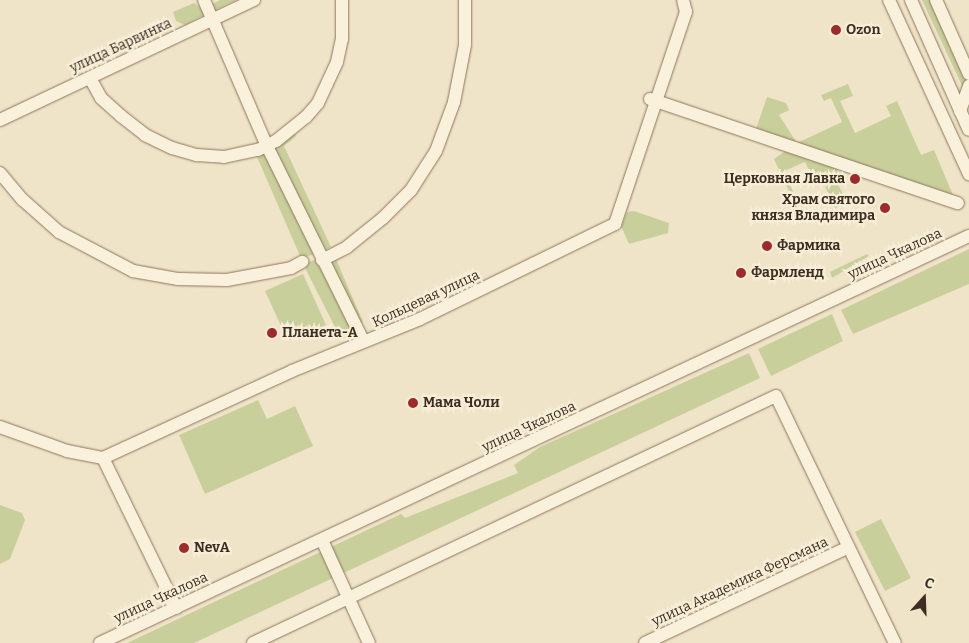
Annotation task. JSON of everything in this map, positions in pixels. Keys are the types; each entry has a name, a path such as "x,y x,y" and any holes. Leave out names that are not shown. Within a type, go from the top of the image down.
{"street":[{"path":"204,0 267,146 361,336"},
{"name":"улица Барвинка","path":"0,120 254,0"},
{"path":"90,78 101,98 121,116 145,135 172,148 197,155 224,157 267,146 306,118 330,80 342,39 342,0"},
{"path":"322,260 347,247 383,218 411,190 436,152 454,102 465,45 466,0"},
{"name":"Кольцевая улица","path":"103,458 292,371 420,319 615,224 653,100 686,12 683,0"},
{"path":"889,0 969,174"},
{"path":"911,0 969,130"},
{"path":"936,0 969,74"},
{"path":"960,111 969,86"},
{"path":"653,100 958,203"},
{"path":"0,173 23,200 59,232 133,270 178,279 227,280 291,268 302,262"},
{"name":"улица Чкалова","path":"100,643 969,236"},
{"path":"253,643 776,396 847,548 895,643"},
{"path":"0,426 67,451 103,458 176,608"},
{"path":"322,540 369,643"},
{"name":"улица Академика Ферсмана","path":"645,643 847,548"}],"green space":[{"path":"220,0 236,0 213,11 211,5"},
{"path":"922,0 932,0 966,73 964,90"},
{"path":"194,3 201,8 204,15 185,25 176,21 173,12"},
{"path":"848,84 853,96 840,101 855,133 891,116 886,106 897,101 921,155 934,150 953,195 797,143 842,122 831,98 824,101 821,95"},
{"path":"767,97 786,103 789,110 779,115 797,143 756,129"},
{"path":"294,132 296,136 284,146 331,247 324,250 273,146"},
{"path":"787,150 838,167 836,180 847,202 835,208 822,180 815,183 805,162 784,171 797,200 794,202 774,159"},
{"path":"265,152 315,254 301,258 257,157"},
{"path":"634,211 669,223 668,233 629,244 621,226 627,212"},
{"path":"969,249 969,284 853,334 841,310"},
{"path":"867,254 869,256 832,278 830,272"},
{"path":"317,259 352,328 338,333 303,264"},
{"path":"336,259 363,322 361,323 329,262"},
{"path":"303,274 326,325 288,341 265,291"},
{"path":"832,314 843,341 771,376 758,349"},
{"path":"749,353 760,378 194,643 127,643 401,514 405,518 518,473 514,465 540,447"},
{"path":"258,400 267,419 295,406 313,446 205,494 179,435"},
{"path":"0,505 22,513 25,520 10,559 0,564"},
{"path":"881,519 911,578 885,591 855,532"}],"place":[{"name":"Ozon","path":"836,30"},
{"name":"Церковная Лавка","path":"855,179"},
{"name":"Храм святого князя Владимира","path":"885,208"},
{"name":"Фармика","path":"767,246"},
{"name":"Фармленд","path":"741,273"},
{"name":"Планета-А","path":"272,333"},
{"name":"Мама Чоли","path":"413,403"},
{"name":"NevA","path":"184,548"}]}
